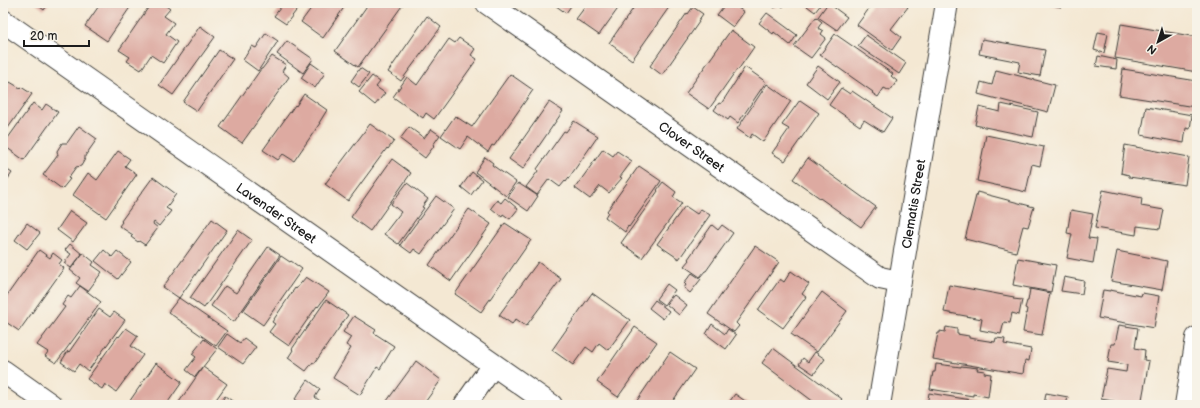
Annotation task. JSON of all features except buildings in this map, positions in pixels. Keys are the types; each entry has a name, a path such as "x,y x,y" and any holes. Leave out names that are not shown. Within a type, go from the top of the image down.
{"street":[{"name":"Clover Street","path":"487,3 880,278 900,282"},
{"name":"Clematis Street","path":"879,405 947,3"},
{"name":"Lavender Street","path":"3,20 551,405"},
{"path":"1186,405 1197,338"},
{"path":"465,405 493,365"},
{"path":"3,371 51,405"}]}
